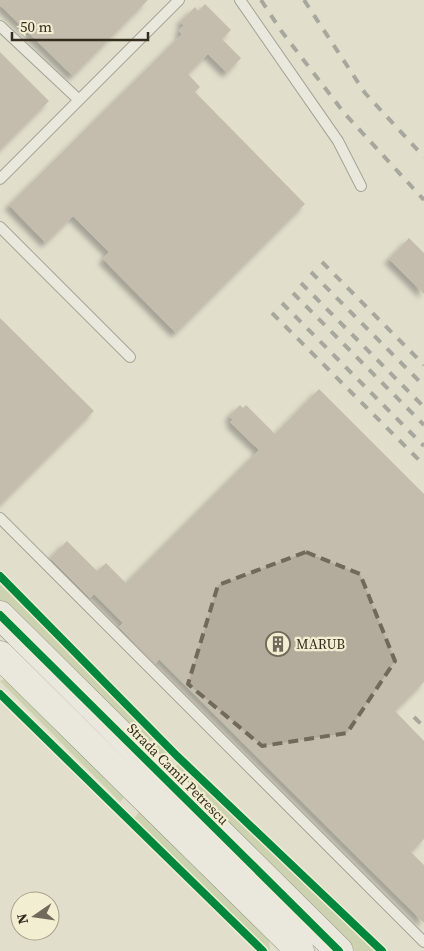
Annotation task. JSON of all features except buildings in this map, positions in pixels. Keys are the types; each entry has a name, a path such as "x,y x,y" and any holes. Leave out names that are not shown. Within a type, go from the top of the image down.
{"street":[{"name":"Strada Camil Petrescu","path":"0,615 339,951"},
{"path":"1,658 298,951"}],"lane":[{"path":"0,179 179,0"},
{"path":"240,0 338,141 361,186"},
{"path":"0,26 79,100"},
{"path":"0,227 130,357"},
{"path":"0,518 424,942"}],"highlighted area":[{"path":"306,552 360,574 395,661 347,733 262,746 188,684 218,585"}],"green space":[{"path":"0,584 168,752 158,762 0,606"},
{"path":"8,678 127,794 120,802 0,681"},
{"path":"180,762 375,951 355,951 170,773"},
{"path":"141,810 269,939 270,951 134,818"}],"railway":[{"path":"261,0 282,32 345,114 424,200"},
{"path":"304,0 365,93 424,157"},
{"path":"322,262 424,365"},
{"path":"311,272 424,386"},
{"path":"301,283 424,407"},
{"path":"293,293 424,425"},
{"path":"282,303 424,446"},
{"path":"272,313 424,465"},
{"path":"414,717 424,727"}],"cycle path":[{"path":"0,576 177,756 382,951"},
{"path":"0,615 339,951"},
{"path":"0,694 263,951"}],"place":[{"name":"MARUB","path":"278,644"}]}
